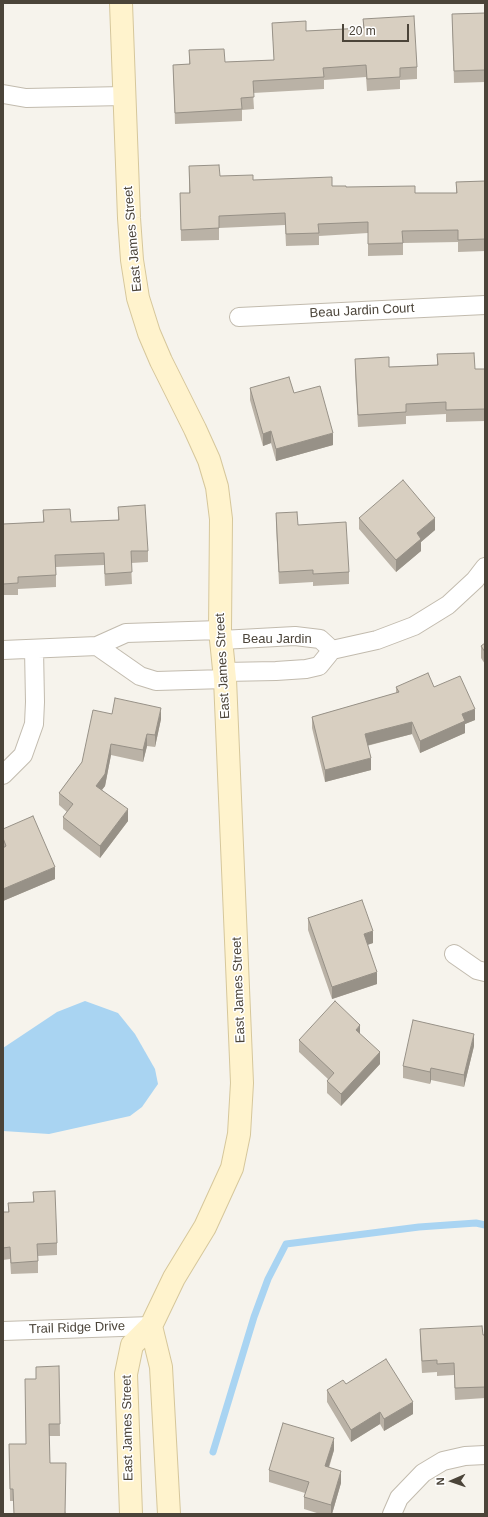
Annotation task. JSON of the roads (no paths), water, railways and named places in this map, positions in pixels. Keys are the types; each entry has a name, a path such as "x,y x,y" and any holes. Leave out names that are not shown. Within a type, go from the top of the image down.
{"street":[{"name":"East James Street","path":"121,3 130,239 138,298 149,333 161,361 196,429 209,460 217,487 221,519 220,635 224,676 242,1075 239,1134 232,1168 205,1226 174,1278 151,1326 132,1345 126,1374 131,1514"},
{"path":"3,94 26,98 124,96"},
{"name":"Beau Jardin Court","path":"239,317 485,305"},
{"path":"332,650 377,640 414,626 448,605 485,567"},
{"name":"Beau Jardin","path":"3,650 97,646 126,633 295,636 320,639 332,650 319,666 306,669 156,681 140,676 97,646"},
{"path":"3,775 23,755 34,724 34,649"},
{"path":"454,954 477,970 485,972"},
{"path":"151,1326 161,1367 169,1514"},
{"name":"Trail Ridge Drive","path":"3,1330 151,1326"},
{"path":"392,1514 400,1498 408,1487 423,1473 444,1461 465,1456 485,1454"}],"water":[{"path":"85,1001 118,1013 135,1034 155,1069 158,1084 142,1107 130,1116 49,1134 3,1131 3,1048 57,1012"}],"waterway":[{"path":"213,1452 254,1317 268,1279 286,1244 419,1227 476,1223 485,1225"}]}
